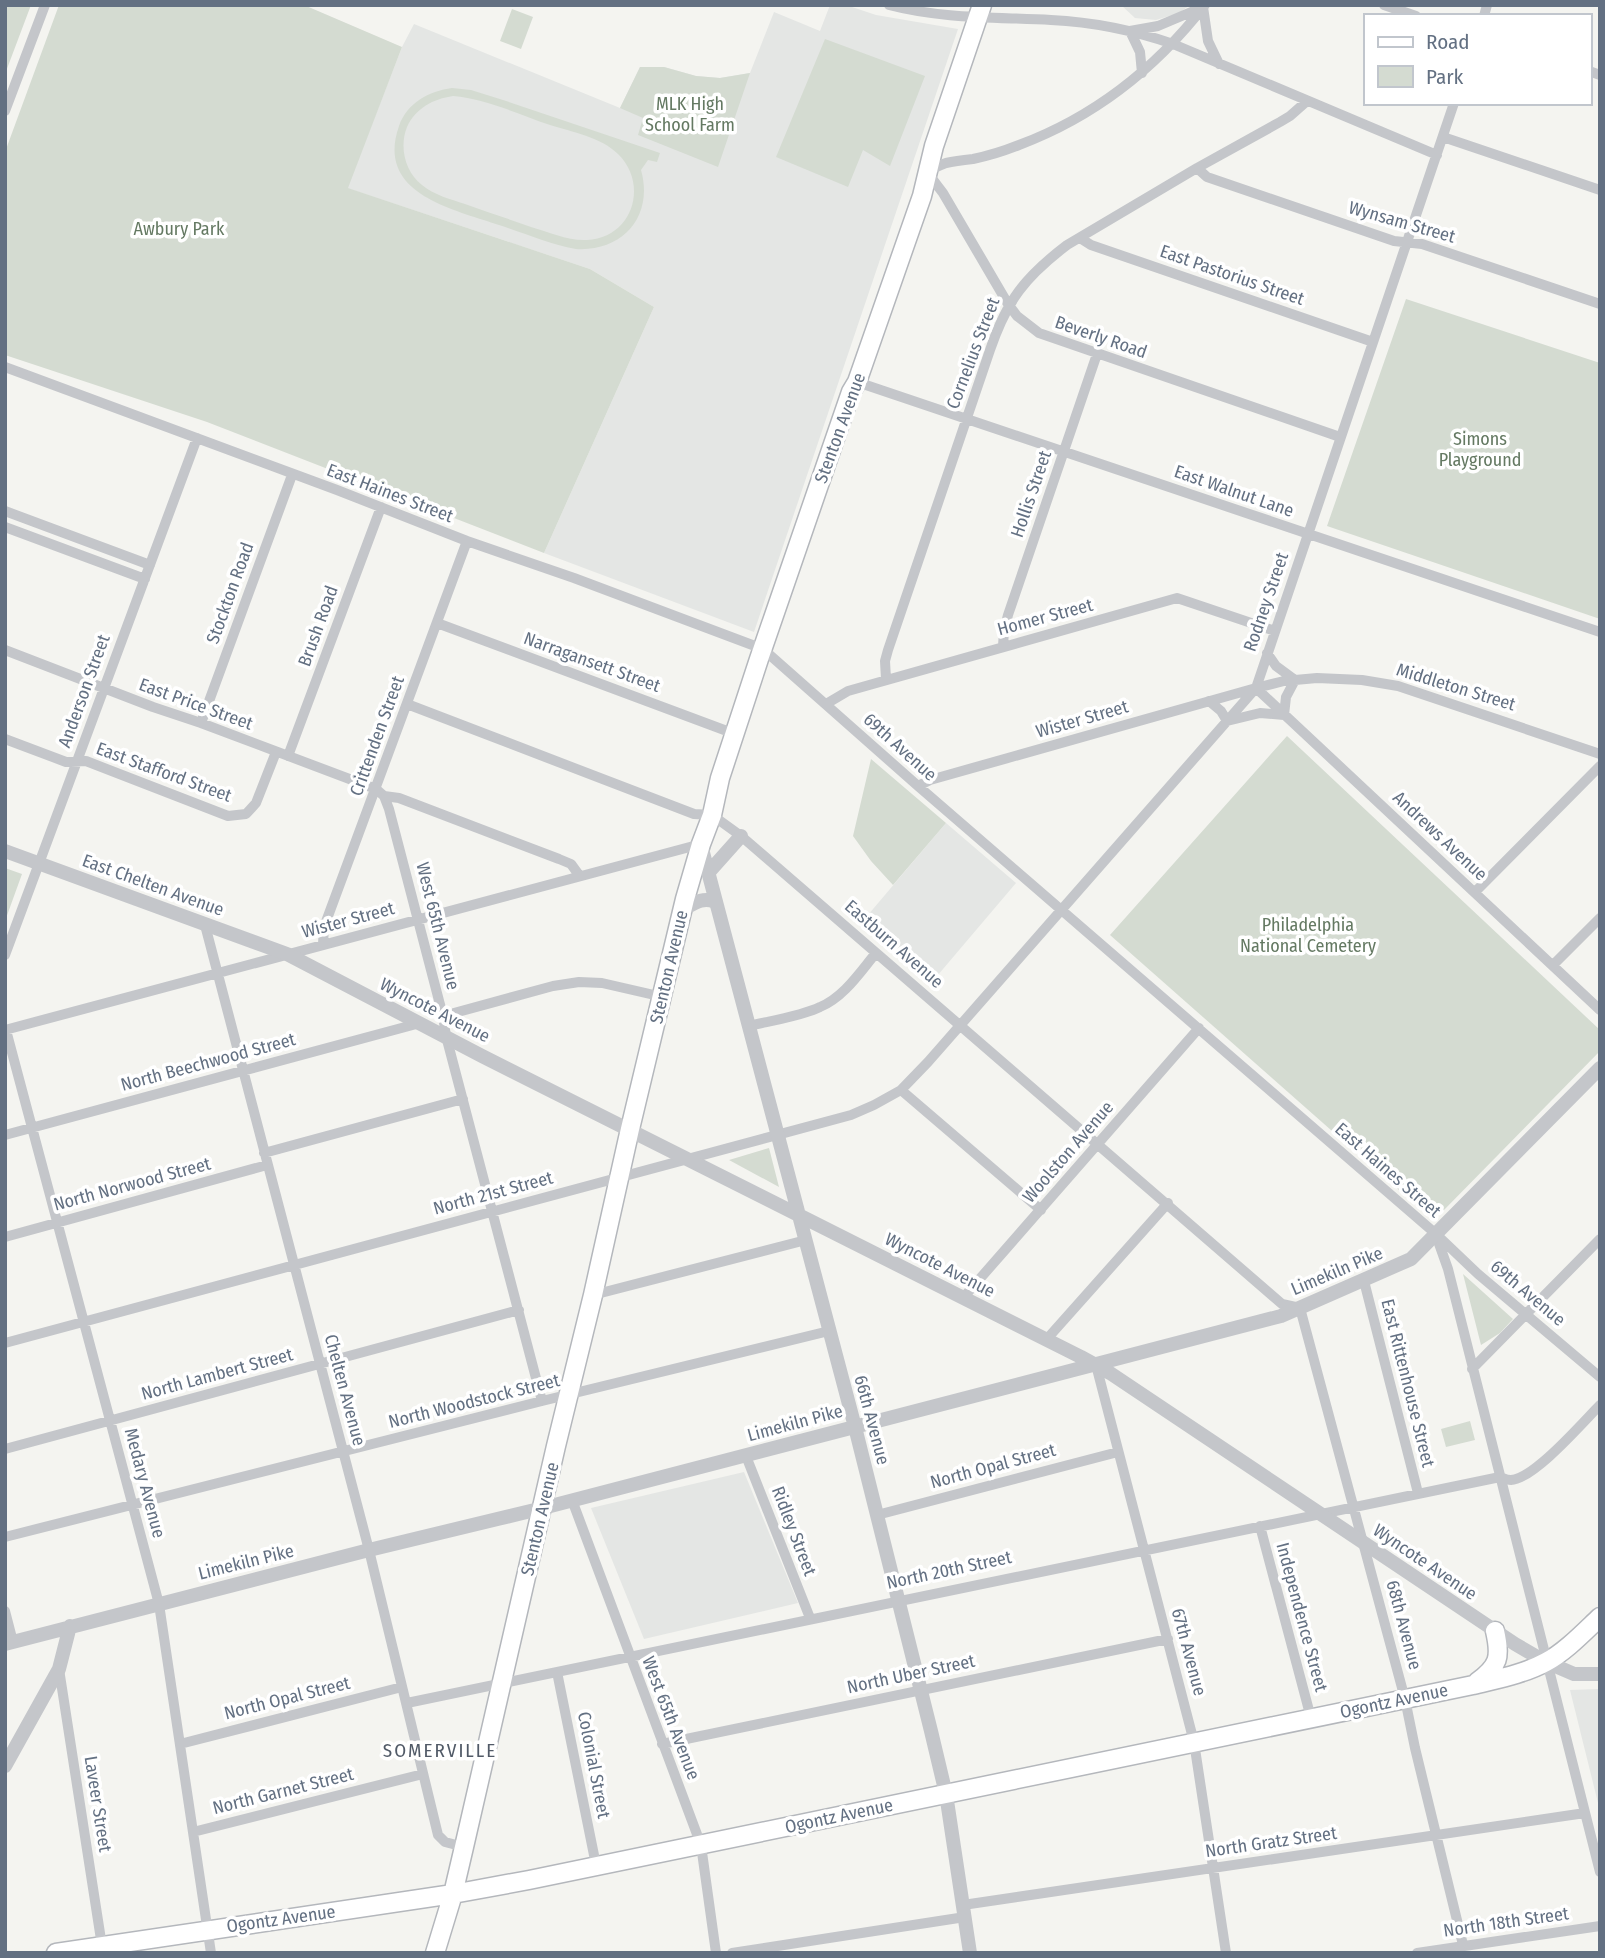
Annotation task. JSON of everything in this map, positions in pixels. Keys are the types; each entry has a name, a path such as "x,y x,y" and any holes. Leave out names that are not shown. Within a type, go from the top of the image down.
{"main road":[{"name":"Stenton Avenue","path":"439,1952 682,910 712,815 720,778 851,392 857,382 922,197 934,146 980,11"},
{"name":"Ogontz Avenue","path":"56,1953 453,1894 1473,1685 1500,1679 1546,1662 1600,1617"},
{"path":"1473,1685 1495,1665 1499,1650 1495,1631"}],"street":[{"path":"5,111 45,5"},
{"path":"889,5 936,15 980,11 1130,31 1173,44 1437,155"},
{"path":"1384,5 1410,14"},
{"path":"1130,31 1158,26 1204,6"},
{"path":"927,172 946,163 976,158 1019,145 1097,107 1142,73 1173,44 1204,6"},
{"path":"1204,6 1209,41 1219,64"},
{"path":"1130,31 1140,52 1142,73"},
{"name":"Cornelius Street","path":"886,680 885,661 888,650 1008,304 1033,273 1068,245 1285,119 1307,101"},
{"name":"Rodney Street","path":"961,1025 1256,688 1453,105"},
{"path":"1443,137 1600,190"},
{"name":"Wynsam Street","path":"1197,168 1207,177 1394,241 1422,244 1600,304"},
{"name":"Beverly Road","path":"927,172 943,193 1008,304 1017,316 1039,334 1340,437"},
{"name":"East Pastorius Street","path":"1080,238 1091,245 1373,342"},
{"name":"Hollis Street","path":"1003,646 1008,615 1097,354"},
{"name":"East Haines Street","path":"5,368 763,649"},
{"name":"East Walnut Lane","path":"857,382 1600,632"},
{"name":"Anderson Street","path":"5,956 197,438"},
{"name":"Stockton Road","path":"201,723 292,475"},
{"name":"Brush Road","path":"288,756 381,507"},
{"path":"5,511 150,565"},
{"path":"5,527 145,579"},
{"name":"Crittenden Street","path":"323,944 324,927 380,793 407,704 467,541"},
{"name":"Homer Street","path":"826,704 848,691 1177,598 1275,631"},
{"name":"Narragansett Street","path":"437,623 735,734"},
{"name":"69th Avenue","path":"763,649 1015,870"},
{"name":"East Price Street","path":"5,650 559,859 570,864 579,875"},
{"path":"1209,701 1222,711 1227,721 1250,714 1284,715 1286,697 1294,680 1276,666 1268,653"},
{"name":"Middleton Street","path":"1256,688 1294,680 1336,678 1398,686 1600,754"},
{"name":"Wister Street","path":"918,786 930,780 1256,688"},
{"name":"Andrews Avenue","path":"1256,688 1600,1010"},
{"name":"Eastburn Avenue","path":"407,704 694,814 712,815 741,836 1283,1304 1300,1308"},
{"name":"East Stafford Street","path":"5,740 66,762 86,761 228,816 239,816 251,810 276,752"},
{"path":"1475,891 1600,766"},
{"name":"West 65th Avenue","path":"380,793 390,809 446,1036 542,1401"},
{"path":"708,873 741,836"},
{"name":"Wister Street","path":"6,1030 701,844"},
{"name":"66th Avenue","path":"701,844 855,1427 946,1794 970,1953"},
{"name":"East Chelten Avenue","path":"5,851 287,954"},
{"name":"East Haines Street","path":"1015,870 1436,1234 1448,1269 1600,1872"},
{"path":"682,910 702,900 715,902"},
{"path":"1553,965 1600,918"},
{"name":"Chelten Avenue","path":"205,925 369,1550 440,1839 464,1847"},
{"path":"749,1026 820,1007 837,997 876,953"},
{"name":"Wyncote Avenue","path":"287,954 482,1056 1096,1365 1495,1631 1546,1662 1574,1674 1600,1674"},
{"path":"443,1016 553,986 579,982 602,983 663,997"},
{"name":"North Beechwood Street","path":"5,1135 420,1023"},
{"name":"North 21st Street","path":"5,1343 851,1115 901,1090 961,1025"},
{"name":"Woolston Avenue","path":"963,1298 1199,1028"},
{"name":"Medary Avenue","path":"6,1030 159,1604 211,1953"},
{"name":"Limekiln Pike","path":"70,1626 543,1508 1281,1316 1411,1259 1600,1068"},
{"path":"901,1090 1041,1210"},
{"path":"264,1153 463,1099"},
{"name":"North Norwood Street","path":"5,1237 267,1165"},
{"path":"1046,1340 1168,1203"},
{"name":"69th Avenue","path":"1436,1234 1478,1274 1600,1377"},
{"path":"1472,1369 1600,1238"},
{"path":"593,1295 806,1240"},
{"name":"East Rittenhouse Street","path":"1364,1281 1418,1493"},
{"name":"68th Avenue","path":"1300,1308 1405,1699 1464,1949"},
{"name":"North Lambert Street","path":"5,1449 519,1310"},
{"name":"North Woodstock Street","path":"5,1538 829,1331"},
{"name":"67th Avenue","path":"1096,1365 1194,1742 1226,1953"},
{"name":"North 20th Street","path":"407,1703 1318,1513 1500,1477 1509,1480 1519,1478 1552,1454 1600,1405"},
{"name":"North Opal Street","path":"877,1515 1118,1452"},
{"name":"Ridley Street","path":"746,1456 810,1618"},
{"name":"West 65th Avenue","path":"572,1500 701,1845 716,1953"},
{"name":"Independence Street","path":"1260,1525 1311,1718"},
{"path":"5,1611 9,1643 70,1626"},
{"path":"5,1766 59,1668 70,1626"},
{"name":"North Uber Street","path":"662,1744 1168,1639"},
{"name":"Laveer Street","path":"59,1668 102,1946"},
{"name":"Colonial Street","path":"557,1672 596,1865"},
{"name":"North Opal Street","path":"180,1744 402,1687"},
{"name":"North Garnet Street","path":"193,1832 423,1774"},
{"name":"North Gratz Street","path":"732,1953 1213,1868 1585,1813"},
{"name":"North 18th Street","path":"1417,1953 1464,1949 1600,1926"}],"shaded area":[{"path":"830,5 846,5 876,15 958,29 754,632 544,553 654,307 590,269 347,188 402,47 414,24 620,108 640,67 664,67 696,76 720,78 750,73 774,12 820,31"},
{"path":"1121,5 1190,5 1179,13 1156,20 1135,18"},
{"path":"946,823 1016,883 932,982 862,922"},
{"path":"744,1472 798,1603 644,1639 591,1508"},
{"path":"1600,1689 1600,1811 1570,1690"}],"green space":[{"path":"5,5 31,5 5,74"},
{"name":"Awbury Park","path":"59,5 304,5 402,47 348,188 590,269 654,307 544,553 207,422 5,355 5,152"},
{"path":"512,9 533,17 521,49 500,41"},
{"path":"825,39 925,76 890,166 863,150 848,187 776,157"},
{"name":"MLK High School Farm","path":"640,67 664,67 696,76 720,78 750,73 718,167 638,135 643,118 620,108"},
{"path":"443,90 471,90 660,153 657,162 648,160 641,170 643,202 639,216 631,228 608,244 576,249 441,205 423,195 408,183 398,168 395,149 399,126 413,105 427,95","holes":["453,96 586,136 611,148 627,166 633,180 634,194 625,220 616,230 603,237 573,239 448,198 422,185 411,173 405,159 407,127 415,115 432,102"]},
{"name":"Simons Playground","path":"1406,299 1600,363 1600,619 1327,526"},
{"name":"Philadelphia National Cemetery","path":"1287,736 1600,1030 1600,1051 1442,1212 1425,1213 1110,935"},
{"path":"871,759 946,823 893,885 853,836"},
{"path":"5,868 22,874 5,921"},
{"path":"769,1148 779,1187 729,1160"},
{"path":"1463,1274 1513,1319 1500,1333 1481,1345"},
{"path":"1470,1421 1475,1440 1446,1447 1441,1429"}],"district":[{"name":"SOMERVILLE","path":"440,1750"}]}
